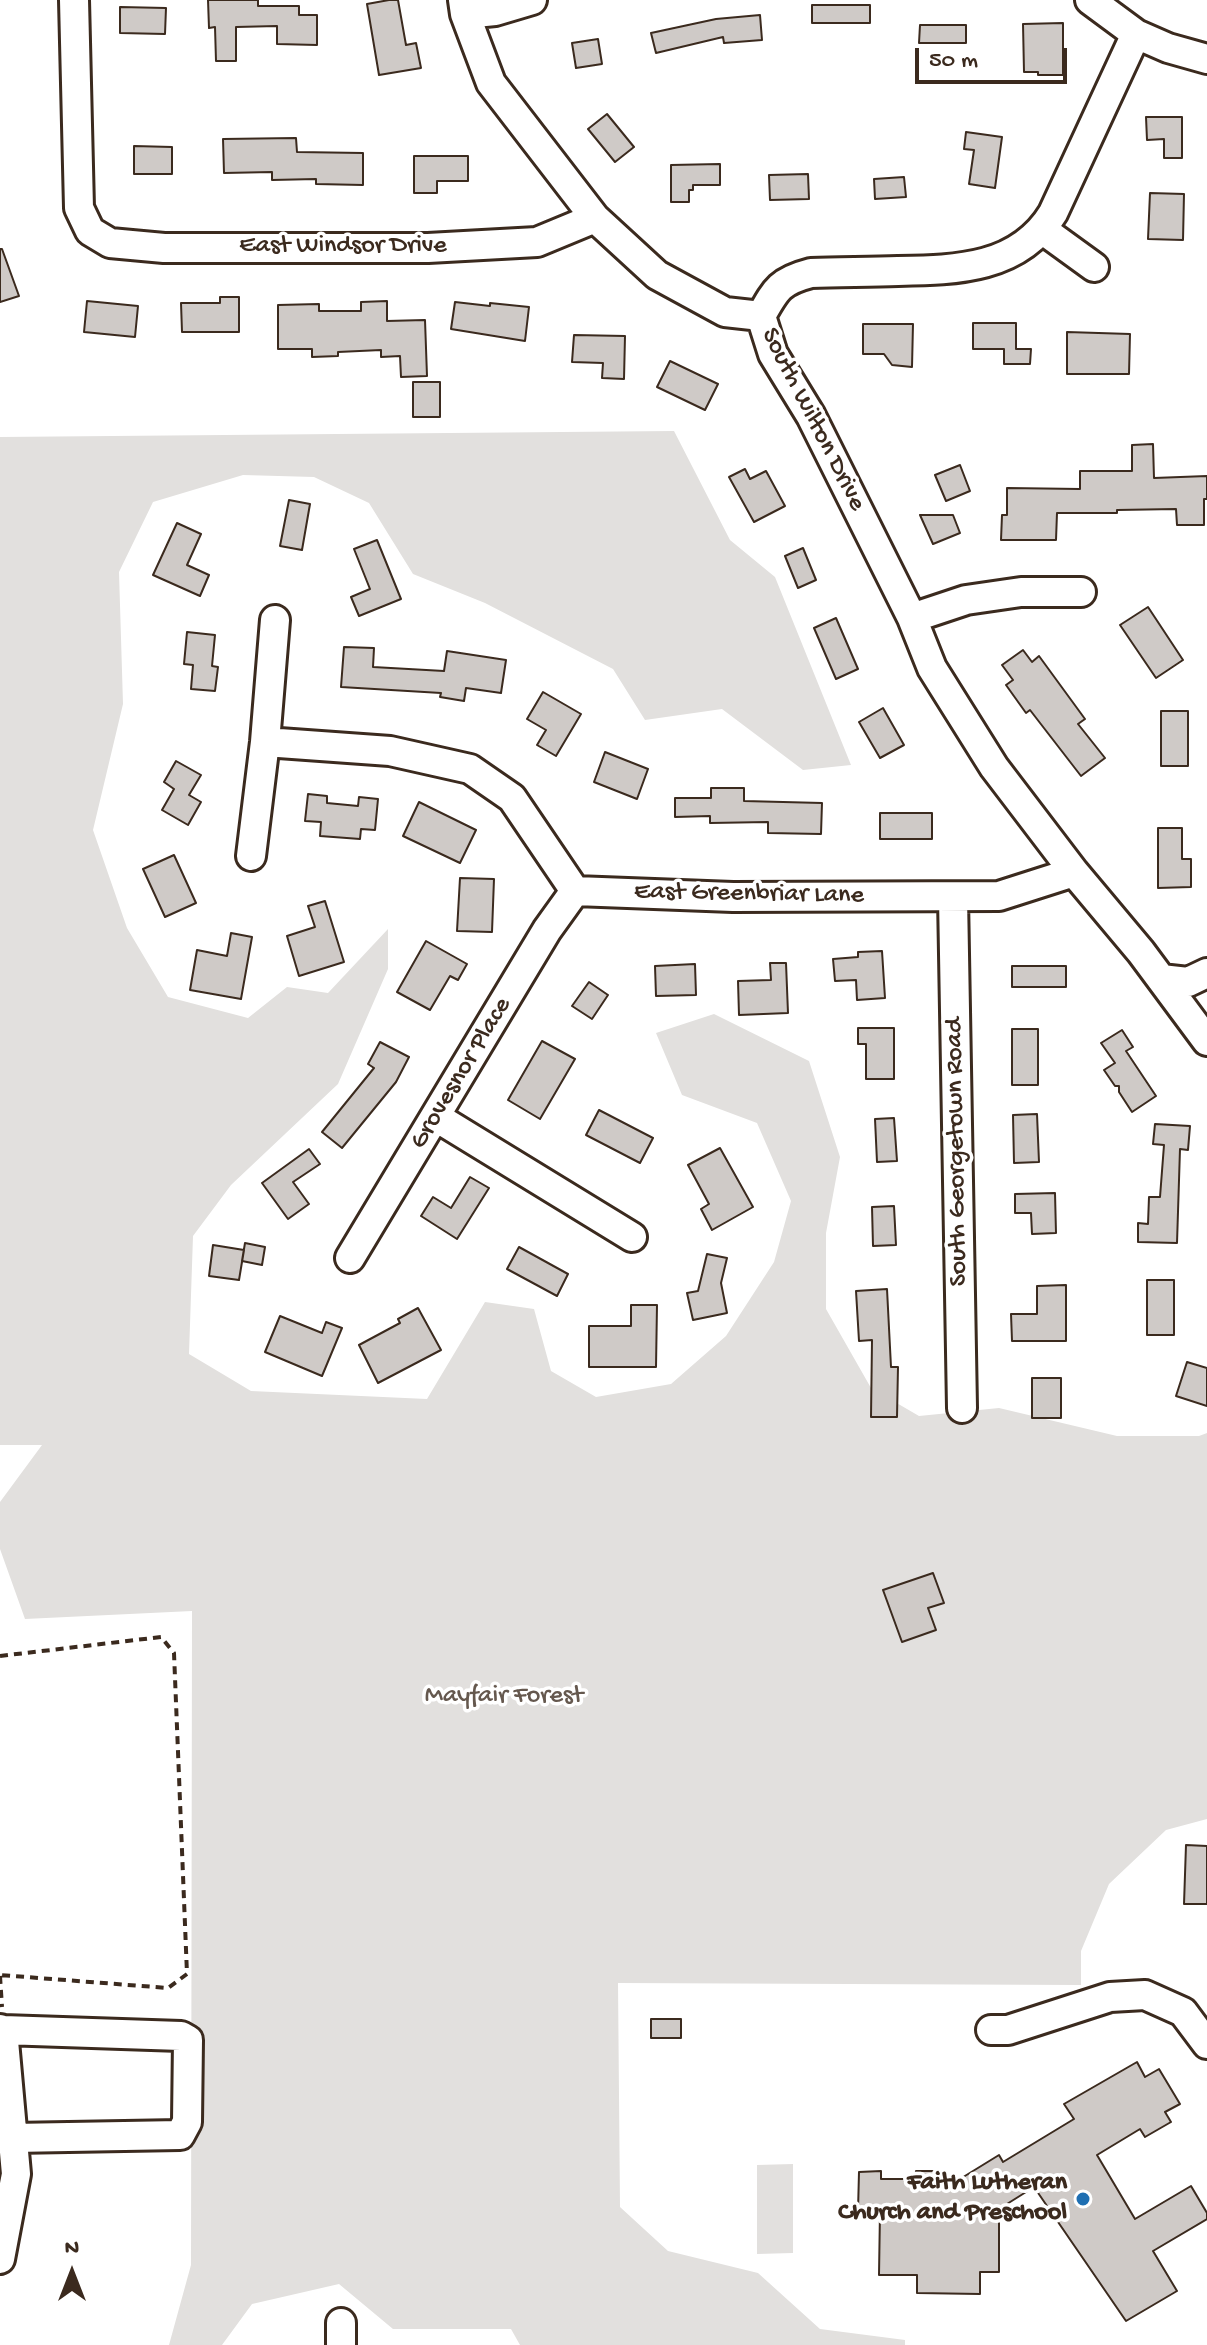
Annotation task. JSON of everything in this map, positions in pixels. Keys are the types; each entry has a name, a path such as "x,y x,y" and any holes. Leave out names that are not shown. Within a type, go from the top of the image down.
{"street":[{"name":"East Windsor Drive","path":"74,0 79,208 90,231 110,243 164,248 428,248 537,242 595,218"},
{"path":"464,7 495,11 532,0"},
{"path":"1090,0 1136,34 1168,48 1207,59"},
{"name":"South Wilton Drive","path":"464,7 491,83 595,218 657,275 725,312 761,316 773,354 811,416 912,618 932,668 994,767 1074,872"},
{"path":"761,316 775,291 792,278 811,273 962,267 1007,256 1043,230 1136,34"},
{"path":"1043,230 1094,267"},
{"path":"912,618 966,600 1021,592 1081,592"},
{"path":"251,856 275,620"},
{"path":"265,742 390,751 470,769 512,798 575,891"},
{"path":"1074,872 1207,1041"},
{"name":"East Greenbriar Lane","path":"575,891 733,897 999,896 1074,872"},
{"name":"Grovesnor Place","path":"350,1258 547,930 575,891"},
{"name":"South Georgetown Road","path":"953,897 962,1408"},
{"path":"1161,979 1188,982 1207,973"},
{"path":"436,1117 632,1237"},
{"path":"991,2030 1008,2030 1110,1997 1145,1995 1183,2012 1207,2044"},
{"path":"0,2259 16,2174 2,2030 181,2036 188,2040 187,2122 180,2135 13,2138"}],"path":[{"path":"0,1656 161,1637 174,1653 187,1974 168,1988 0,1975 2,2030"}],"green space":[{"name":"Mayfair Forest","path":"674,431 730,540 775,577 851,765 803,770 722,709 645,720 613,669 485,603 413,574 369,503 314,477 243,475 153,502 119,572 123,704 93,830 127,928 168,997 248,1018 287,987 328,993 388,929 388,969 338,1084 231,1185 193,1236 189,1354 251,1391 427,1399 485,1302 534,1309 551,1371 596,1397 671,1384 726,1336 774,1262 791,1201 757,1123 682,1095 656,1033 714,1014 809,1061 840,1157 826,1233 826,1309 871,1388 919,1416 999,1408 1117,1436 1199,1436 1207,1433 1207,1819 1166,1830 1109,1884 1081,1951 1081,1985 618,1983 620,2207 668,2251 758,2273 820,2329 905,2340 905,2345 520,2345 511,2329 393,2329 339,2284 252,2304 222,2345 169,2345 191,2265 192,1611 25,1619 0,1549 0,1502 42,1445 0,1445 0,437"},
{"path":"793,2164 793,2253 757,2254 757,2165"}],"building":[{"path":"208,0 258,0 258,6 299,6 299,15 317,15 317,45 277,44 277,26 236,27 236,61 216,61 215,27 209,28"},
{"path":"398,0 406,45 416,43 421,68 379,75 367,4"},
{"path":"812,5 870,5 870,23 812,23"},
{"path":"120,7 166,8 165,34 120,33"},
{"path":"760,15 762,40 724,43 723,37 656,53 651,33 716,19"},
{"path":"1063,23 1063,75 1024,72 1023,24"},
{"path":"920,25 966,25 966,43 919,43"},
{"path":"598,39 602,64 576,68 572,43"},
{"path":"607,114 634,147 615,162 588,129"},
{"path":"1146,117 1182,117 1182,158 1164,158 1164,139 1147,140"},
{"path":"966,132 1002,137 995,188 969,184 974,150 964,149"},
{"path":"296,138 297,152 363,153 363,185 316,184 316,179 272,180 272,172 224,173 223,139"},
{"path":"134,146 172,147 172,174 134,174"},
{"path":"414,156 468,156 468,181 437,181 437,193 414,193"},
{"path":"720,164 720,185 693,185 693,190 689,190 689,202 671,202 671,165"},
{"path":"808,174 809,199 770,200 769,175"},
{"path":"904,177 906,197 875,199 874,179"},
{"path":"1150,193 1184,194 1183,240 1148,239"},
{"path":"0,249 19,296 0,302"},
{"path":"220,297 239,297 239,332 182,332 181,303 220,303"},
{"path":"87,301 138,306 135,337 84,332"},
{"path":"387,301 387,321 425,320 427,376 401,377 400,356 381,357 381,350 312,357 312,349 278,349 278,305 319,304 319,311 361,311 361,302"},
{"path":"455,302 529,307 525,341 451,329"},
{"path":"973,323 1016,323 1016,349 1031,349 1030,364 1004,364 1004,349 973,349"},
{"path":"863,324 913,324 912,367 892,365 884,354 863,354"},
{"path":"1067,332 1130,334 1129,374 1067,374"},
{"path":"574,335 625,336 624,379 602,378 603,363 572,362"},
{"path":"670,361 718,384 705,410 657,387"},
{"path":"413,382 440,382 440,417 413,417"},
{"path":"1153,444 1154,478 1207,476 1204,525 1177,525 1176,509 1057,513 1056,540 1001,540 1002,515 1007,515 1007,488 1080,489 1080,471 1132,471 1132,445"},
{"path":"960,465 970,491 946,501 935,475"},
{"path":"745,469 750,479 766,471 785,506 754,522 729,477"},
{"path":"289,500 310,504 302,550 280,546"},
{"path":"920,515 953,515 960,533 933,544"},
{"path":"177,523 201,534 187,565 209,575 200,596 153,575"},
{"path":"377,540 401,599 359,616 351,597 370,589 354,549"},
{"path":"803,548 816,580 798,588 785,556"},
{"path":"1148,607 1183,660 1156,678 1120,625"},
{"path":"836,618 858,669 836,679 814,628"},
{"path":"187,632 215,635 212,666 218,667 215,691 191,689 193,665 184,664"},
{"path":"344,647 374,648 373,667 444,671 447,651 506,660 501,693 466,688 464,701 440,697 441,693 341,687"},
{"path":"1023,650 1032,662 1039,656 1085,719 1078,724 1105,758 1081,776 1030,710 1026,713 1006,685 1013,680 1002,665"},
{"path":"543,692 581,714 556,756 537,745 546,730 527,719"},
{"path":"883,708 904,745 880,758 859,722"},
{"path":"1161,711 1188,711 1188,766 1161,766"},
{"path":"605,752 648,769 637,799 594,782"},
{"path":"176,761 201,775 189,795 201,802 188,825 162,810 174,789 164,782"},
{"path":"711,788 744,788 744,801 822,803 821,834 768,833 768,822 710,823 710,816 675,817 675,798 711,798"},
{"path":"308,794 327,796 327,803 358,806 359,797 378,799 375,830 361,829 360,839 320,836 321,822 305,821"},
{"path":"419,802 476,830 460,863 403,836"},
{"path":"880,813 932,813 932,839 880,839"},
{"path":"1158,828 1182,828 1182,859 1191,859 1191,887 1158,888"},
{"path":"174,855 196,903 165,917 143,869"},
{"path":"460,878 494,879 492,932 457,931"},
{"path":"325,901 344,962 299,976 287,936 315,927 308,906"},
{"path":"231,933 252,937 241,999 190,990 197,950 227,956"},
{"path":"426,941 467,964 458,980 450,976 430,1010 397,992"},
{"path":"882,951 885,998 857,1000 856,980 835,981 833,959 858,957 858,952"},
{"path":"770,963 786,963 788,1013 739,1015 738,981 771,980"},
{"path":"695,964 696,995 656,996 655,966"},
{"path":"1012,966 1066,966 1066,987 1012,987"},
{"path":"589,982 608,995 592,1019 572,1006"},
{"path":"858,1028 894,1028 894,1079 866,1079 866,1044 858,1044"},
{"path":"1012,1029 1038,1029 1038,1085 1012,1085"},
{"path":"1122,1030 1133,1047 1126,1051 1156,1096 1132,1112 1119,1092 1119,1086 1115,1086 1104,1070 1115,1063 1101,1043"},
{"path":"542,1041 575,1059 540,1119 508,1100"},
{"path":"380,1042 409,1057 396,1082 342,1148 322,1132 374,1068 368,1064"},
{"path":"599,1110 653,1138 640,1163 586,1135"},
{"path":"1037,1114 1039,1162 1014,1163 1013,1115"},
{"path":"894,1118 897,1161 877,1162 875,1119"},
{"path":"1155,1124 1190,1126 1188,1150 1180,1149 1177,1243 1138,1242 1138,1223 1148,1224 1149,1197 1160,1197 1164,1145 1153,1144"},
{"path":"720,1148 753,1207 712,1230 701,1209 709,1204 688,1165"},
{"path":"309,1149 320,1164 293,1182 309,1204 288,1219 262,1183"},
{"path":"470,1177 489,1188 457,1239 421,1216 433,1197 451,1208"},
{"path":"1055,1193 1056,1233 1032,1234 1031,1213 1015,1213 1015,1194"},
{"path":"894,1206 896,1245 873,1246 872,1207"},
{"path":"245,1243 265,1247 262,1265 242,1261"},
{"path":"213,1245 244,1250 239,1280 209,1276"},
{"path":"519,1247 568,1274 557,1296 507,1269"},
{"path":"707,1254 727,1258 721,1283 727,1313 693,1320 687,1293 698,1291"},
{"path":"1147,1280 1174,1280 1174,1335 1147,1335"},
{"path":"1066,1285 1066,1341 1012,1341 1011,1314 1037,1314 1037,1286"},
{"path":"887,1289 891,1367 898,1367 897,1417 871,1417 872,1340 859,1341 856,1291"},
{"path":"631,1305 657,1305 656,1367 589,1367 589,1326 631,1326"},
{"path":"418,1308 441,1350 378,1383 359,1345 400,1323 398,1319"},
{"path":"280,1316 322,1333 326,1322 342,1328 322,1376 265,1352"},
{"path":"1187,1362 1207,1368 1207,1406 1176,1396"},
{"path":"1032,1378 1061,1378 1061,1418 1032,1418"},
{"path":"933,1573 944,1603 928,1608 936,1630 902,1642 883,1590"},
{"path":"1186,1845 1207,1846 1207,1904 1184,1904"},
{"path":"651,2019 681,2019 681,2038 651,2038"},
{"path":"1137,2062 1145,2077 1159,2069 1180,2104 1165,2112 1171,2122 1145,2137 1140,2129 1097,2155 1135,2219 1191,2186 1207,2213 1207,2219 1153,2251 1177,2291 1126,2321 1034,2187 999,2209 999,2272 980,2272 980,2294 917,2293 917,2275 879,2275 880,2211 858,2211 859,2172 881,2171 881,2179 915,2179 916,2171 938,2171 938,2178 960,2179 999,2155 1003,2162 1074,2119 1064,2104"}],"place":[{"name":"Faith Lutheran Church and Preschool","path":"1083,2199"}]}
